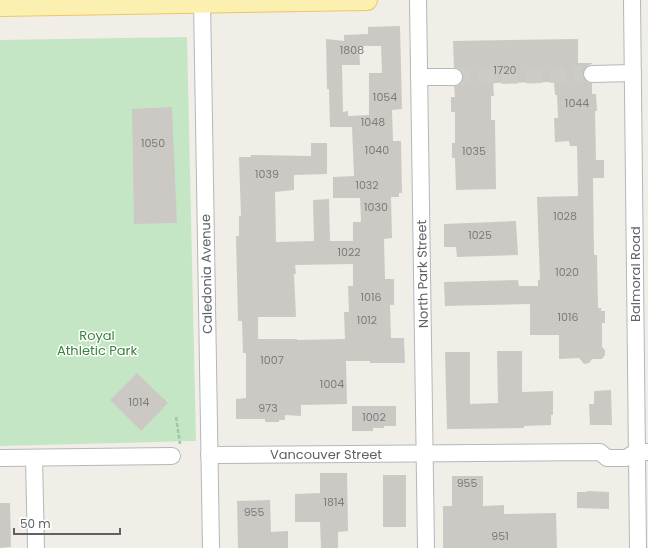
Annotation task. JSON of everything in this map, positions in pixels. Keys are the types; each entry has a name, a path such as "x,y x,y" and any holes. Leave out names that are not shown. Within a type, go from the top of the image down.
{"main road":[{"path":"0,6 202,1 367,0"}],"street":[{"name":"North Park Street","path":"418,0 426,548"},
{"name":"Balmoral Road","path":"632,0 642,452 638,548"},
{"name":"Caledonia Avenue","path":"202,1 211,548"},
{"path":"592,74 633,73"},
{"path":"419,77 454,77"},
{"name":"Vancouver Street","path":"209,455 600,452 607,458 626,458 642,452"},
{"path":"0,458 176,456"},
{"path":"34,458 36,548"}],"path":[{"path":"176,417 179,439 176,456"}],"green space":[{"name":"Royal Athletic Park","path":"187,37 196,441 0,446 0,40"}],"building":[{"path":"400,26 402,109 392,110 393,141 401,141 402,193 399,193 399,197 391,197 392,238 384,239 385,279 394,279 394,305 390,305 391,338 404,338 405,363 346,361 347,404 301,405 301,416 285,415 285,420 279,420 279,422 265,422 265,419 236,419 236,399 246,398 246,353 243,353 242,321 238,321 236,236 239,236 239,216 241,216 239,157 251,157 251,155 311,156 311,143 327,143 327,174 294,175 294,190 275,192 276,242 314,241 313,200 329,199 330,241 353,241 353,222 361,221 360,198 333,198 333,177 354,176 352,127 330,127 329,89 327,89 326,39 344,41 344,35 368,34 368,27","holes":["359,46 381,46 382,73 369,73 369,115 348,116 348,111 343,112 342,65 360,65","353,264 353,286 348,286 349,312 344,312 345,339 258,339 258,317 296,317 295,265"]},
{"path":"578,39 578,63 592,63 584,69 583,75 587,82 592,83 592,94 596,94 596,160 604,160 604,178 593,178 594,255 597,255 598,308 601,308 601,311 605,311 605,323 602,323 602,347 605,350 605,355 602,359 592,359 589,363 584,364 579,358 559,359 559,335 530,335 530,304 445,306 444,282 518,280 519,286 538,286 538,280 540,280 537,197 578,196 577,146 570,146 569,141 555,142 554,118 558,118 557,95 555,95 554,82 493,83 494,96 491,96 491,120 495,120 496,189 456,190 455,158 452,158 452,143 455,143 455,112 451,112 451,97 455,97 454,86 462,82 463,77 459,69 454,68 453,41"},
{"path":"172,107 177,223 134,224 132,109"},
{"path":"516,221 518,255 457,257 456,247 444,247 444,224"},
{"path":"497,351 522,351 522,392 553,391 553,415 551,415 551,425 524,426 524,428 447,429 445,352 470,352 470,404 498,403"},
{"path":"137,373 168,403 141,431 110,400"},
{"path":"611,390 612,425 590,425 589,404 594,404 594,391"},
{"path":"352,406 396,406 396,426 373,428 373,431 352,431"},
{"path":"320,473 347,473 348,531 338,532 338,548 321,548 320,522 295,522 295,494 320,493"},
{"path":"383,475 406,475 406,527 383,527"},
{"path":"452,476 483,476 483,506 504,505 504,514 556,513 557,548 443,548 443,506 452,506"},
{"path":"577,492 609,492 609,509 577,508"},
{"path":"270,500 271,532 288,531 288,548 238,548 237,501"},
{"path":"0,503 10,503 11,547 0,548"}],"tunnel":[{"path":"454,77 592,74"}]}
